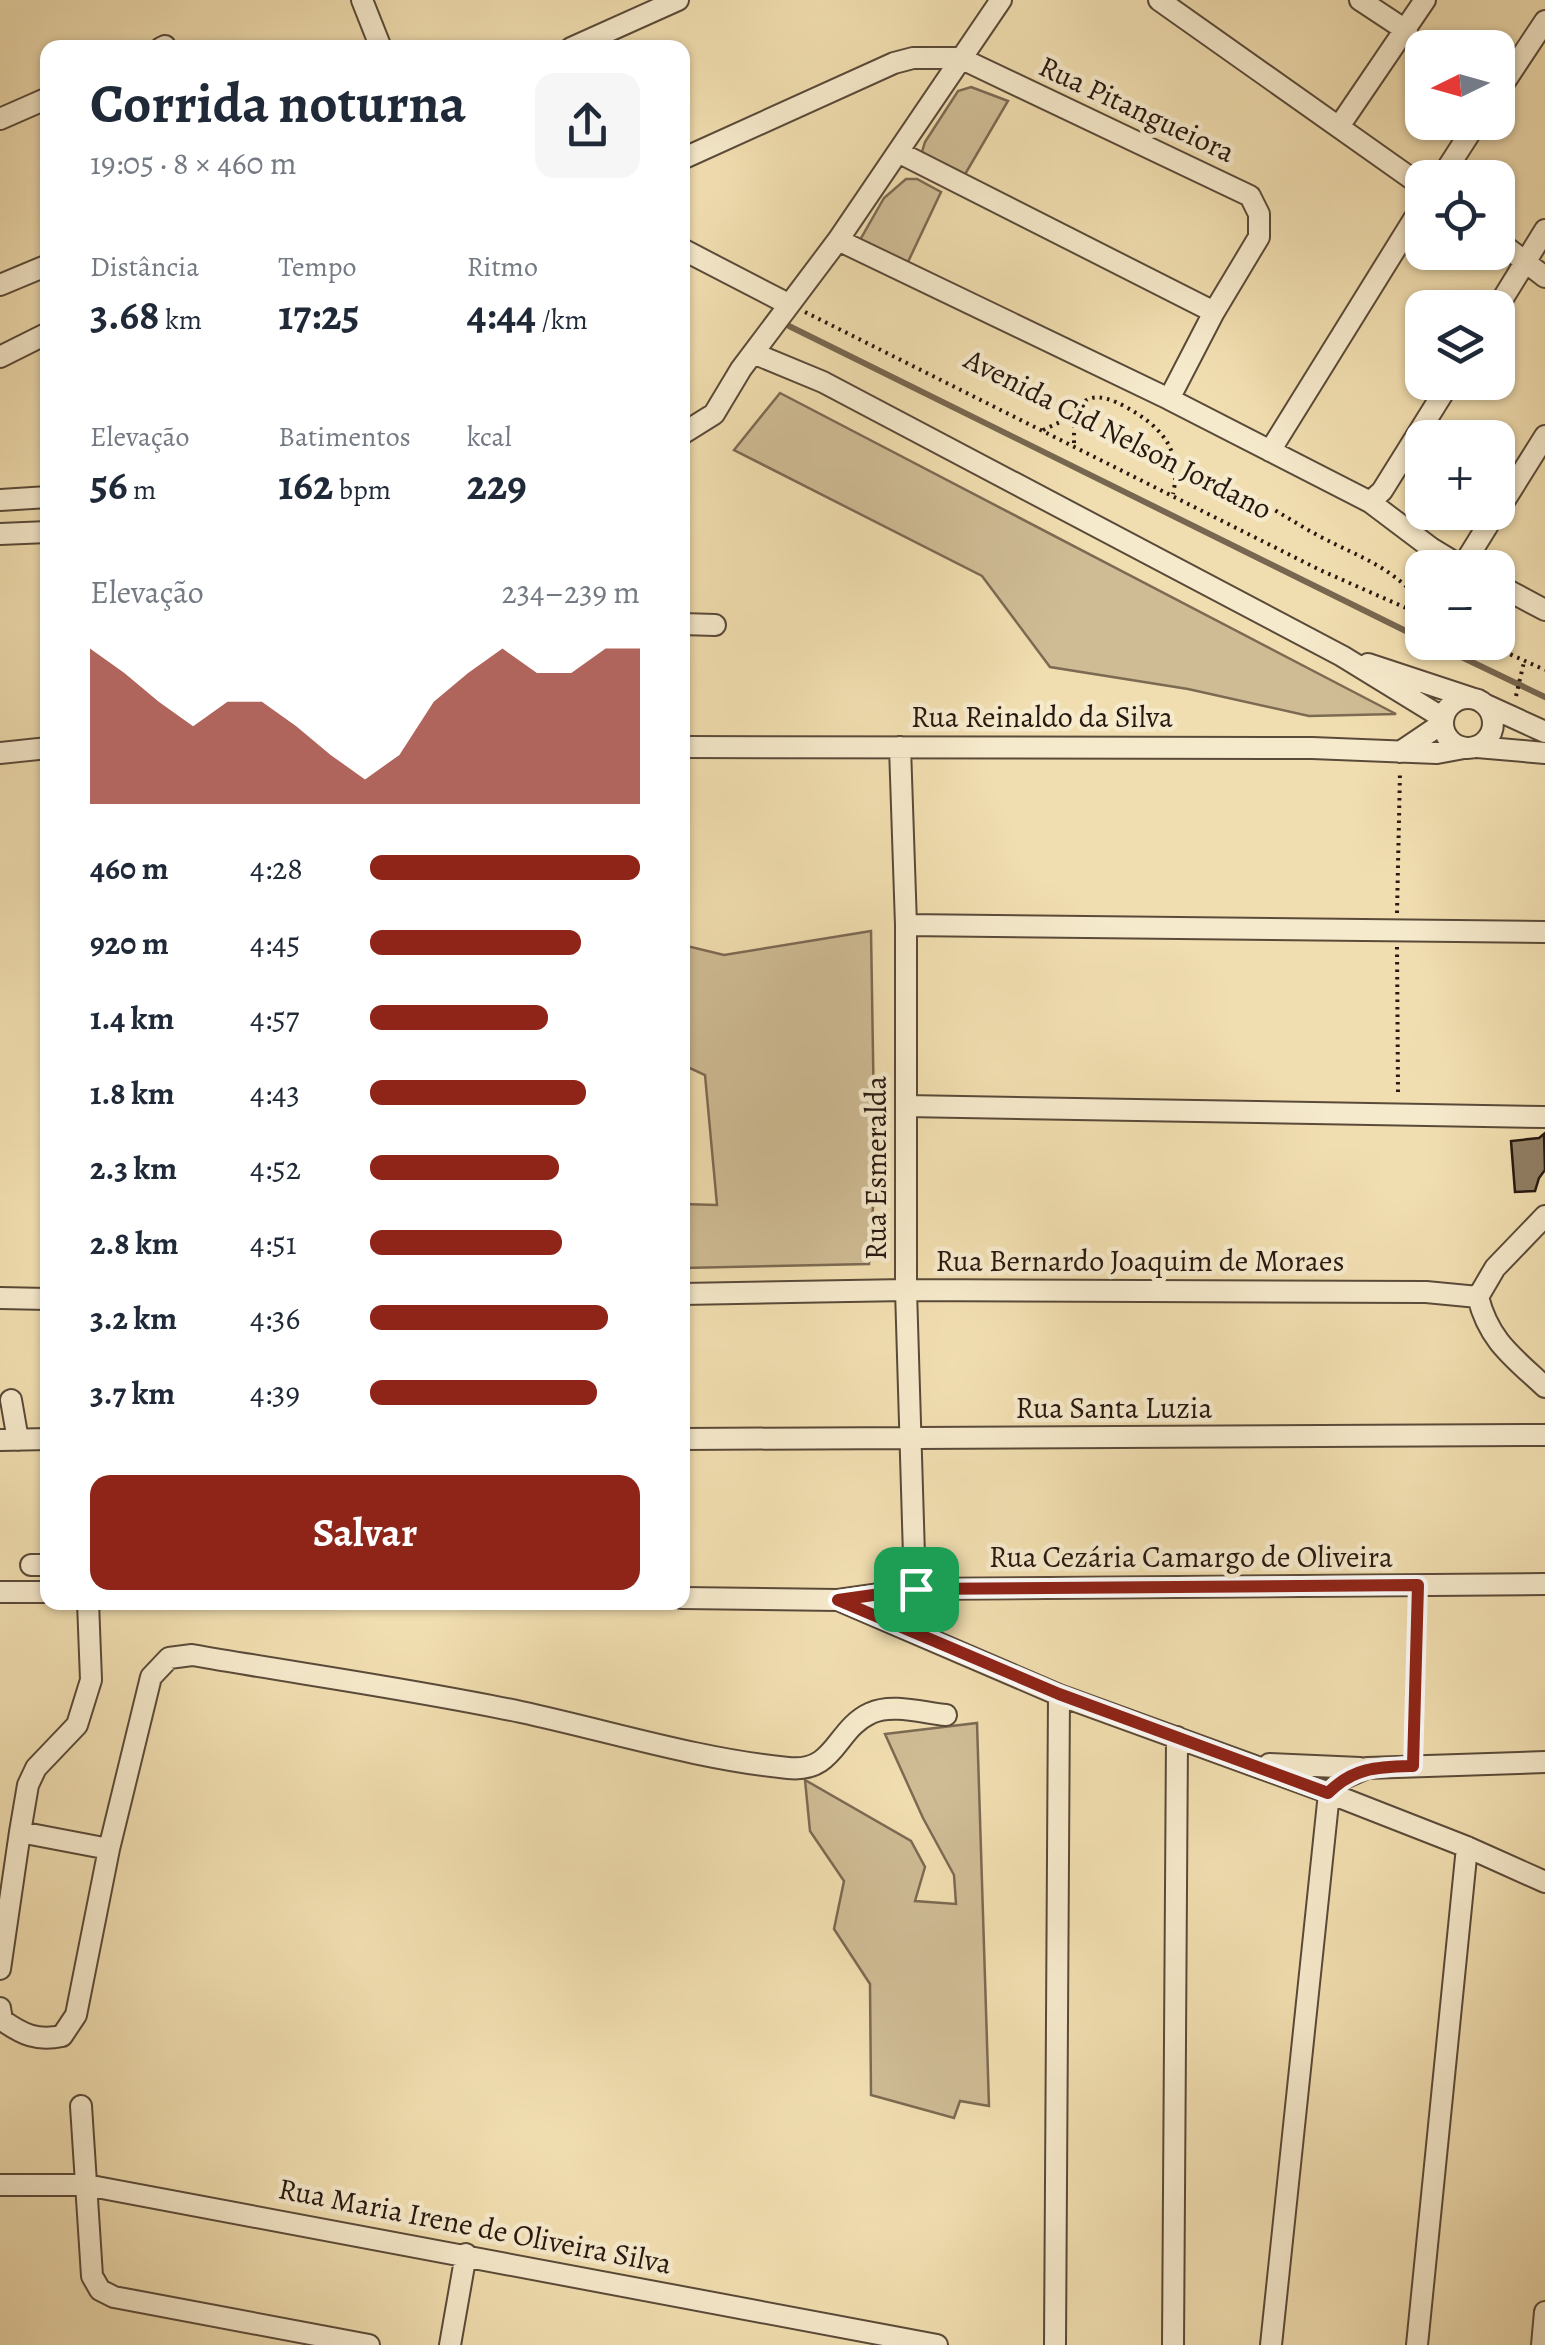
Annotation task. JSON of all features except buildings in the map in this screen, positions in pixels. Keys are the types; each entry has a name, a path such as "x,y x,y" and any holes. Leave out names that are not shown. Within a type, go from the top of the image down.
{"street":[{"path":"362,0 378,40"},
{"path":"590,40 678,0"},
{"path":"690,429 714,414 1001,0"},
{"path":"1159,0 1405,173"},
{"path":"1360,0 1407,30 1426,0"},
{"path":"1515,66 1545,21"},
{"path":"1340,125 1405,33"},
{"path":"690,155 894,63 914,58 960,58"},
{"name":"Rua Pitangueiora","path":"960,58 1250,196 1259,214 1259,237 1169,399"},
{"path":"0,119 40,102"},
{"path":"898,152 1214,312"},
{"path":"1509,290 1545,230"},
{"path":"1270,451 1405,233"},
{"path":"838,240 1169,399 1370,502 1439,550"},
{"path":"690,253 788,304"},
{"path":"1515,254 1545,277"},
{"path":"0,286 40,268"},
{"path":"0,358 40,336"},
{"path":"753,353 823,382 1342,656 1443,721 1449,739 1470,747 1545,752"},
{"path":"1370,502 1382,491 1439,400"},
{"path":"1515,484 1545,436"},
{"path":"0,500 40,498"},
{"path":"0,534 40,532"},
{"path":"1515,594 1545,610"},
{"path":"690,624 716,625"},
{"path":"1342,656 1479,701 1545,732"},
{"path":"1400,752 1443,721 1453,702 1479,701"},
{"path":"1470,747 1490,736 1493,728 1493,720 1479,701"},
{"name":"Rua Esmeralda","path":"900,746 906,924 906,1290 916,1589"},
{"name":"Rua Reinaldo da Silva","path":"690,747 1312,748 1437,754 1470,747"},
{"path":"0,753 40,749"},
{"path":"906,924 1545,932"},
{"path":"906,1106 1545,1117"},
{"path":"1545,1216 1495,1268 1478,1296 1484,1323 1494,1339 1545,1387"},
{"name":"Rua Bernardo Joaquim de Moraes","path":"690,1294 906,1290 1407,1292 1478,1296"},
{"path":"0,1298 40,1299"},
{"path":"11,1400 9,1440 40,1439"},
{"name":"Rua Santa Luzia","path":"690,1439 1545,1436"},
{"name":"Rua Cezária Camargo de Oliveira","path":"838,1600 916,1589 1545,1584"},
{"path":"0,1592 40,1592"},
{"path":"690,1598 838,1600 1059,1694 1328,1793 1545,1882"},
{"path":"0,1969 28,1785 36,1768 77,1725 91,1680 88,1610"},
{"path":"0,2008 2,2020 21,2033 42,2040 62,2036 76,2015 109,1849 151,1678 169,1658 192,1655 519,1712 670,1749 788,1768 809,1769 822,1761 847,1732 876,1710 946,1716"},
{"path":"1055,2345 1059,1694"},
{"path":"1173,2345 1177,1737"},
{"path":"1250,1764 1366,1768 1545,1762"},
{"path":"1271,2345 1328,1793 1342,1779 1366,1768"},
{"path":"20,1832 109,1849"},
{"path":"1417,2345 1467,1847"},
{"path":"81,2106 92,2276 100,2290 114,2297 369,2345"},
{"name":"Rua Maria Irene de Oliveira Silva","path":"0,2185 86,2185 937,2345"},
{"path":"450,2345 466,2254"},
{"path":"1542,2345 1545,2312"}],"path":[{"name":"Avenida Cid Nelson Jordano","path":"788,304 1320,570 1405,608"},
{"path":"1074,445 1079,406 1097,396 1106,396 1145,418 1168,442 1176,478 1173,494"},
{"path":"1043,430 1075,414"},
{"path":"1176,478 1218,484 1258,498 1319,536 1390,570 1405,585"},
{"path":"1515,658 1545,670"},
{"path":"1516,699 1524,662"},
{"path":"1413,1766 1418,1585"}],"shaded area":[{"path":"971,87 1008,101 964,176 921,155 925,142 958,91"},
{"path":"906,179 917,179 941,192 907,264 860,240 884,198"},
{"path":"780,393 1396,714 1309,716 1188,689 1050,667 982,576 734,450"},
{"path":"871,931 875,1178 869,1264 690,1268 690,1204 717,1205 705,1075 690,1068 690,947 724,955"},
{"path":"977,1723 989,2106 960,2101 954,2118 871,2095 870,1984 834,1929 844,1881 810,1831 805,1780 911,1841 925,1867 915,1901 956,1904 954,1875 885,1734"}],"waterway":[{"path":"789,326 1405,631"},
{"path":"1468,660 1545,697"}],"route":[{"path":"1418,1585 1413,1766 1366,1768 1342,1779 1328,1793 1059,1694 838,1600 916,1589 1418,1585"}]}
